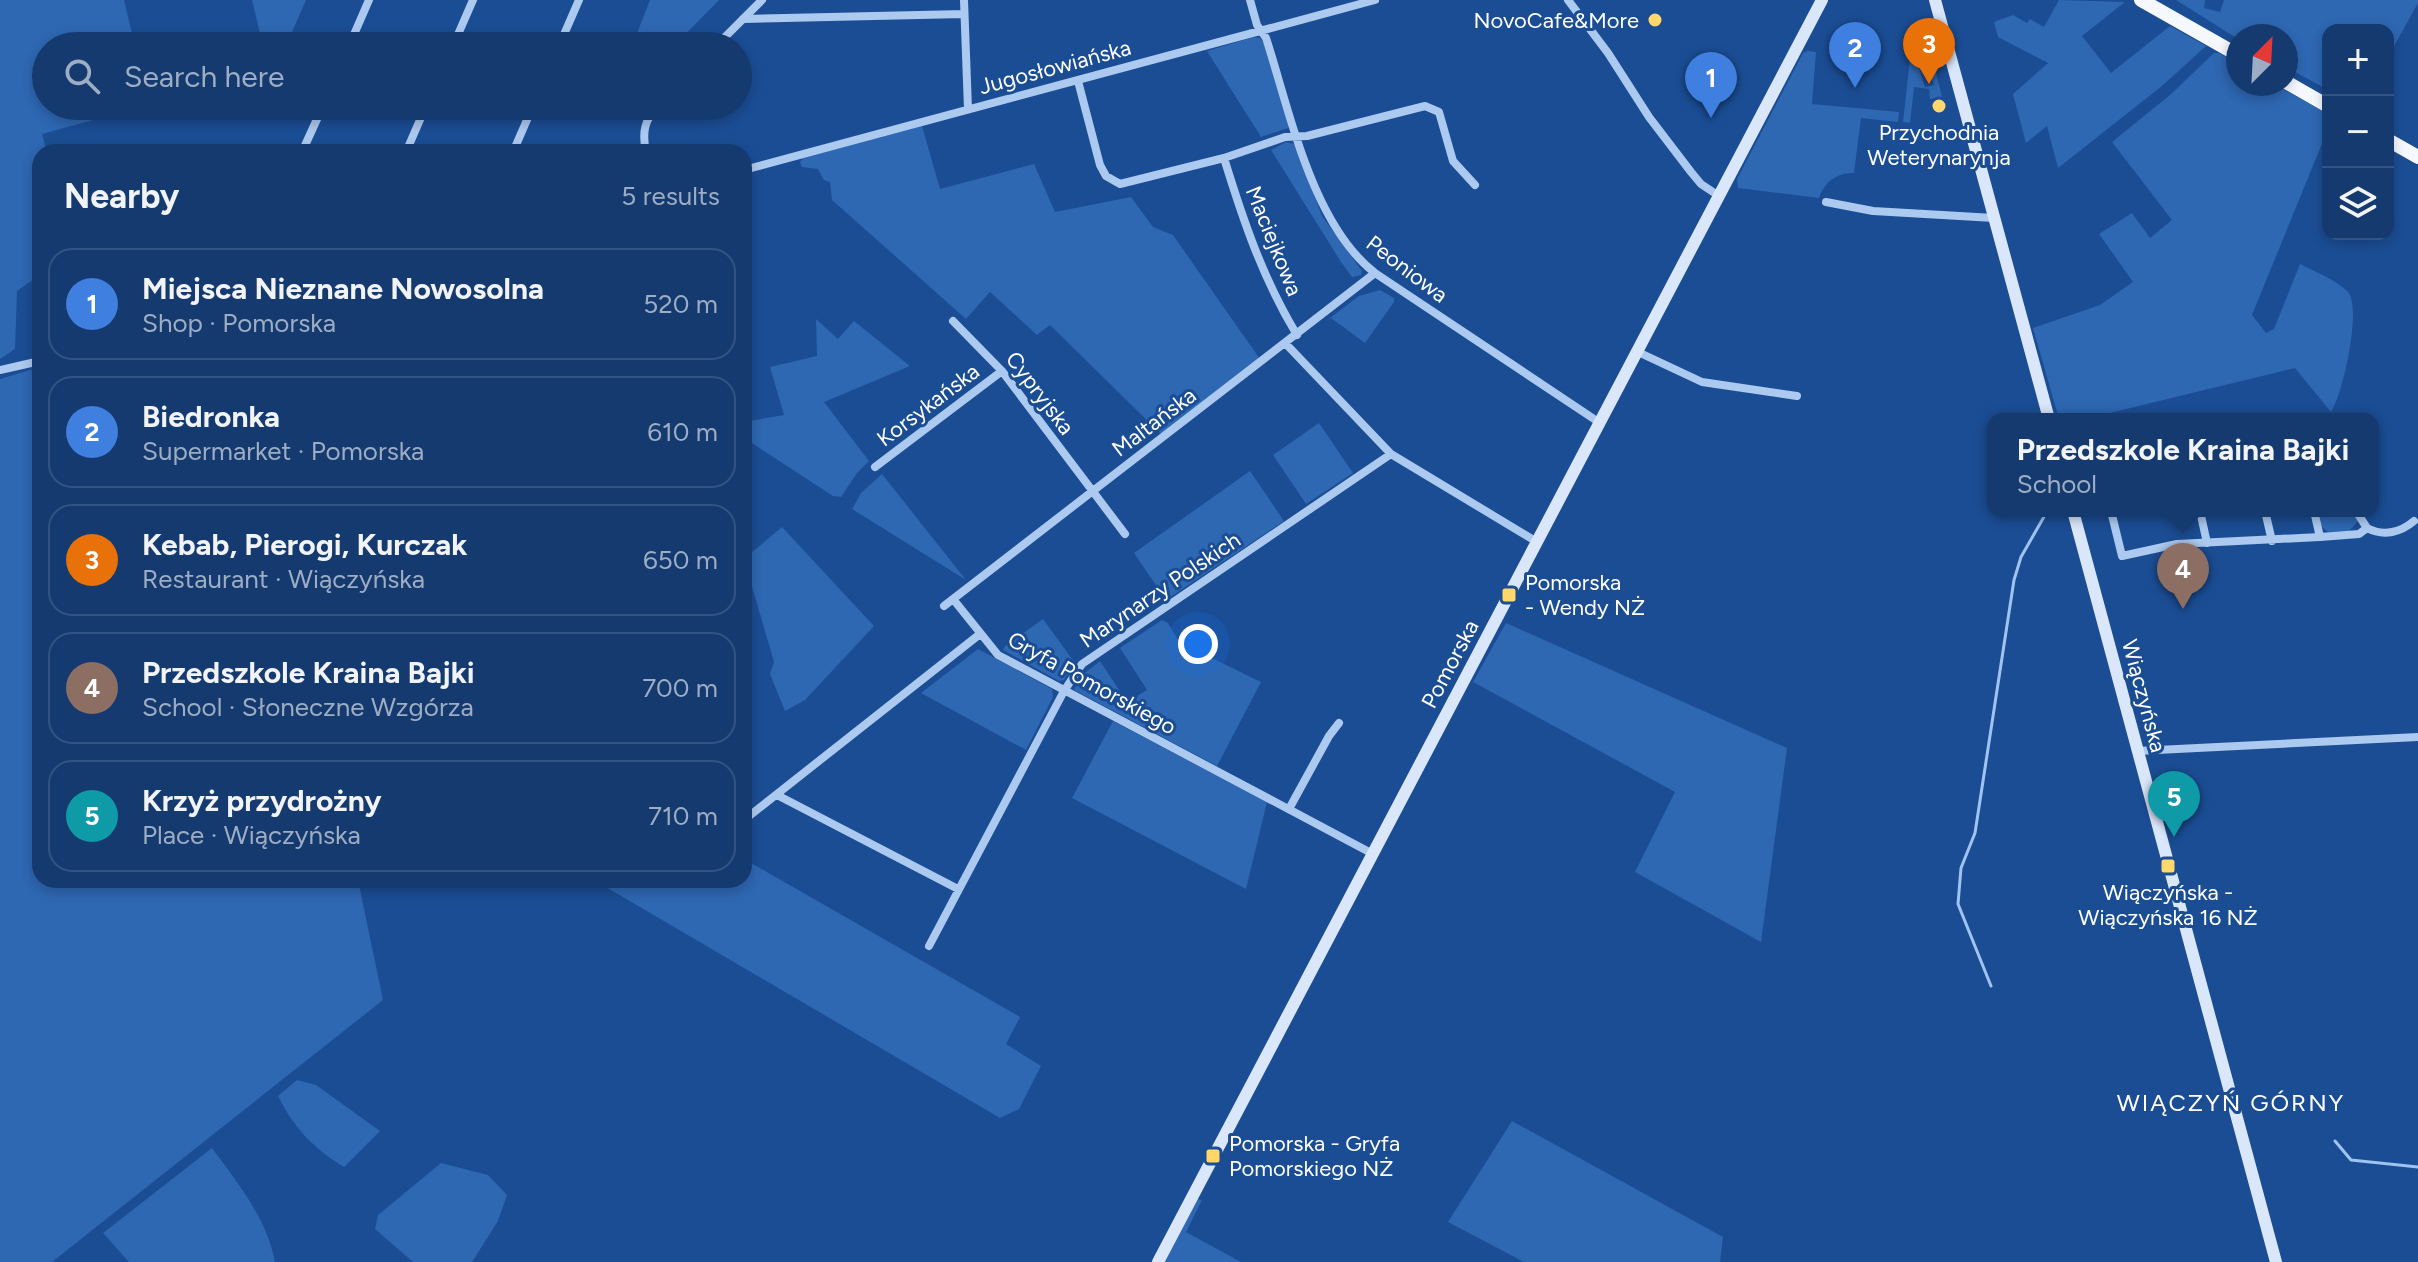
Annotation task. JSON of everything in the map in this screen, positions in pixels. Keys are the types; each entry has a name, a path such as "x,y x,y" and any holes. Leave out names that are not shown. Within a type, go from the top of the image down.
{"main road":[{"path":"2141,0 2226,48"},
{"path":"2298,89 2322,103"},
{"path":"2394,143 2418,157"}],"street":[{"path":"355,32 369,0"},
{"path":"459,32 473,0"},
{"path":"565,32 579,0"},
{"path":"730,32 762,0"},
{"path":"964,0 968,109"},
{"name":"Peoniowa","path":"1250,0 1322,202 1352,251 1375,273 1600,423"},
{"name":"Jugosłowiańska","path":"752,168 1375,0"},
{"path":"1568,0 1691,172 1701,184 1719,196"},
{"name":"Pomorska","path":"1158,1262 1822,0"},
{"path":"1935,0 2047,413"},
{"path":"743,19 964,14"},
{"path":"1078,81 1100,165 1112,181 1127,183 1224,158 1285,137 1429,107 1439,112 1453,161 1475,185"},
{"path":"306,144 317,120"},
{"path":"409,144 420,120"},
{"path":"516,144 527,120"},
{"path":"645,144 647,120"},
{"name":"Maciejkowa","path":"1224,158 1253,247 1271,289 1297,335"},
{"path":"1826,202 1873,211 1994,218"},
{"name":"Maltańska","path":"944,606 1375,273"},
{"name":"Cypryjska","path":"953,321 1002,371 1125,534"},
{"path":"1286,344 1391,454 1537,542"},
{"path":"1638,352 1702,382 1797,396"},
{"path":"0,370 32,363"},
{"name":"Korsykańska","path":"875,467 1002,371"},
{"name":"Marynarzy Polskich","path":"929,946 1064,691 1082,664 1391,454"},
{"name":"Wiączyńska","path":"2075,517 2276,1262"},
{"path":"2112,517 2122,556 2168,545 2359,534 2367,528"},
{"path":"2201,517 2207,543"},
{"path":"2266,517 2272,541"},
{"path":"2315,517 2320,537"},
{"path":"2360,517 2367,528 2376,533 2402,531 2414,521"},
{"path":"953,599 980,634"},
{"name":"Gryfa Pomorskiego","path":"752,814 980,634 998,655 1373,854"},
{"path":"1289,809 1339,723"},
{"path":"2137,751 2418,737"},
{"path":"777,795 958,889"}],"shaded area":[{"path":"0,0 124,0 132,32 32,32 32,120 93,120 42,134 45,144 32,144 32,281 17,291 15,349 0,359"},
{"path":"252,0 306,0 292,32 260,32"},
{"path":"650,0 719,0 688,32 637,32"},
{"path":"2059,0 2125,2 2082,36 2111,73 2170,26 2206,46 2162,86 2058,168 2047,126 2026,143 2013,94 2048,63 1998,37 1994,22 2013,15 2027,23 2030,19 2044,27"},
{"path":"2176,0 2205,0 2204,8 2220,12 2224,0 2418,0 2394,46 2394,24 2322,24 2322,87 2298,74 2298,24 2226,24 2226,31"},
{"path":"1254,37 1263,42 1290,124 1288,128 1261,137 1207,51"},
{"path":"1816,52 1812,104 1899,112 1898,122 1861,118 1854,173 1832,179 1819,198 1738,188 1737,179 1803,53"},
{"path":"2214,53 2226,57 2226,96 2296,96 2322,111 2322,144 2252,315 2266,333 2274,329 2300,264 2348,292 2352,301 2352,332 2345,370 2331,412 2295,368 2110,413 2057,413 2033,328 2100,305 2133,282 2099,234 2132,213 2150,238 2172,220 2112,142 2170,95"},
{"path":"1915,54 1925,87 1934,85 1931,76 1936,73 1942,97 1930,99 1929,89 1914,87 1910,123 1903,122 1910,59"},
{"path":"922,126 940,189 1034,164 1055,212 1131,197 1153,227 1173,235 1260,359 1161,434 1050,325 1037,335 990,292 966,319 832,200 830,182 824,180 818,169 802,167 800,162 803,158"},
{"path":"1286,142 1295,144 1322,216 1362,271 1361,275 1352,277 1341,262 1271,150"},
{"path":"1380,290 1394,298 1394,302 1365,343 1331,318 1326,321 1359,296"},
{"path":"816,319 838,339 854,321 910,366 824,402 869,461 841,497 833,496 752,443 752,421 784,415 770,367 817,356"},
{"path":"32,369 32,888 360,888 383,1000 52,1262 0,1262 0,379"},
{"path":"1319,423 1353,473 1306,504 1273,455"},
{"path":"1250,471 1284,521 1166,600 1134,553"},
{"path":"882,474 966,580 852,509 861,493"},
{"path":"2319,517 2356,517 2358,521 2349,531 2328,532 2321,526"},
{"path":"782,527 874,626 805,700 785,711 770,674 774,662 752,586 752,552"},
{"path":"1043,619 1075,663 1064,680 1059,681 1003,650"},
{"path":"1162,620 1168,623 1179,642 1261,682 1217,766 1074,690 1081,676 1100,661 1127,702 1147,690 1120,648"},
{"path":"1506,623 1787,748 1761,942 1635,872 1675,792 1473,682"},
{"path":"978,649 1052,689 1053,697 1026,750 921,693"},
{"path":"1113,721 1267,802 1246,889 1072,798"},
{"path":"752,864 1020,1017 1006,1044 1041,1066 1019,1109 1000,1118 608,888 752,888"},
{"path":"297,1080 316,1085 380,1131 344,1167 305,1136 278,1096"},
{"path":"1512,1121 1723,1237 1720,1262 1524,1262 1448,1222"},
{"path":"212,1148 258,1216 275,1262 129,1262 103,1233"},
{"path":"441,1163 488,1175 507,1195 498,1221 472,1262 413,1262 375,1229 378,1215"},
{"path":"1197,1199 1202,1200 1186,1232 1241,1262 1164,1262"}],"waterway":[{"path":"1991,986 1958,904 1961,868 1975,833 2014,580 2021,557 2044,517"},
{"path":"2335,1141 2351,1160 2418,1167"}],"place":[{"name":"NovoCafe&More","path":"1655,20"},
{"name":"Kebab, Pierogi, Kurczak","path":"1929,84"},
{"name":"Biedronka","path":"1855,88"},
{"name":"Przychodnia Weterynarynja","path":"1939,106"},
{"name":"Miejsca Nieznane Nowosolna","path":"1711,118"},
{"name":"Pomorska - Wendy NŻ","path":"1509,595"},
{"name":"Przedszkole Kraina Bajki","path":"2183,609"},
{"name":"Krzyż przydrożny","path":"2174,837"},
{"name":"Wiączyńska - Wiączyńska 16 NŻ","path":"2168,866"},
{"name":"Pomorska - Gryfa Pomorskiego NŻ","path":"1213,1156"}],"district":[{"name":"WIĄCZYŃ GÓRNY","path":"2231,1102"}]}
